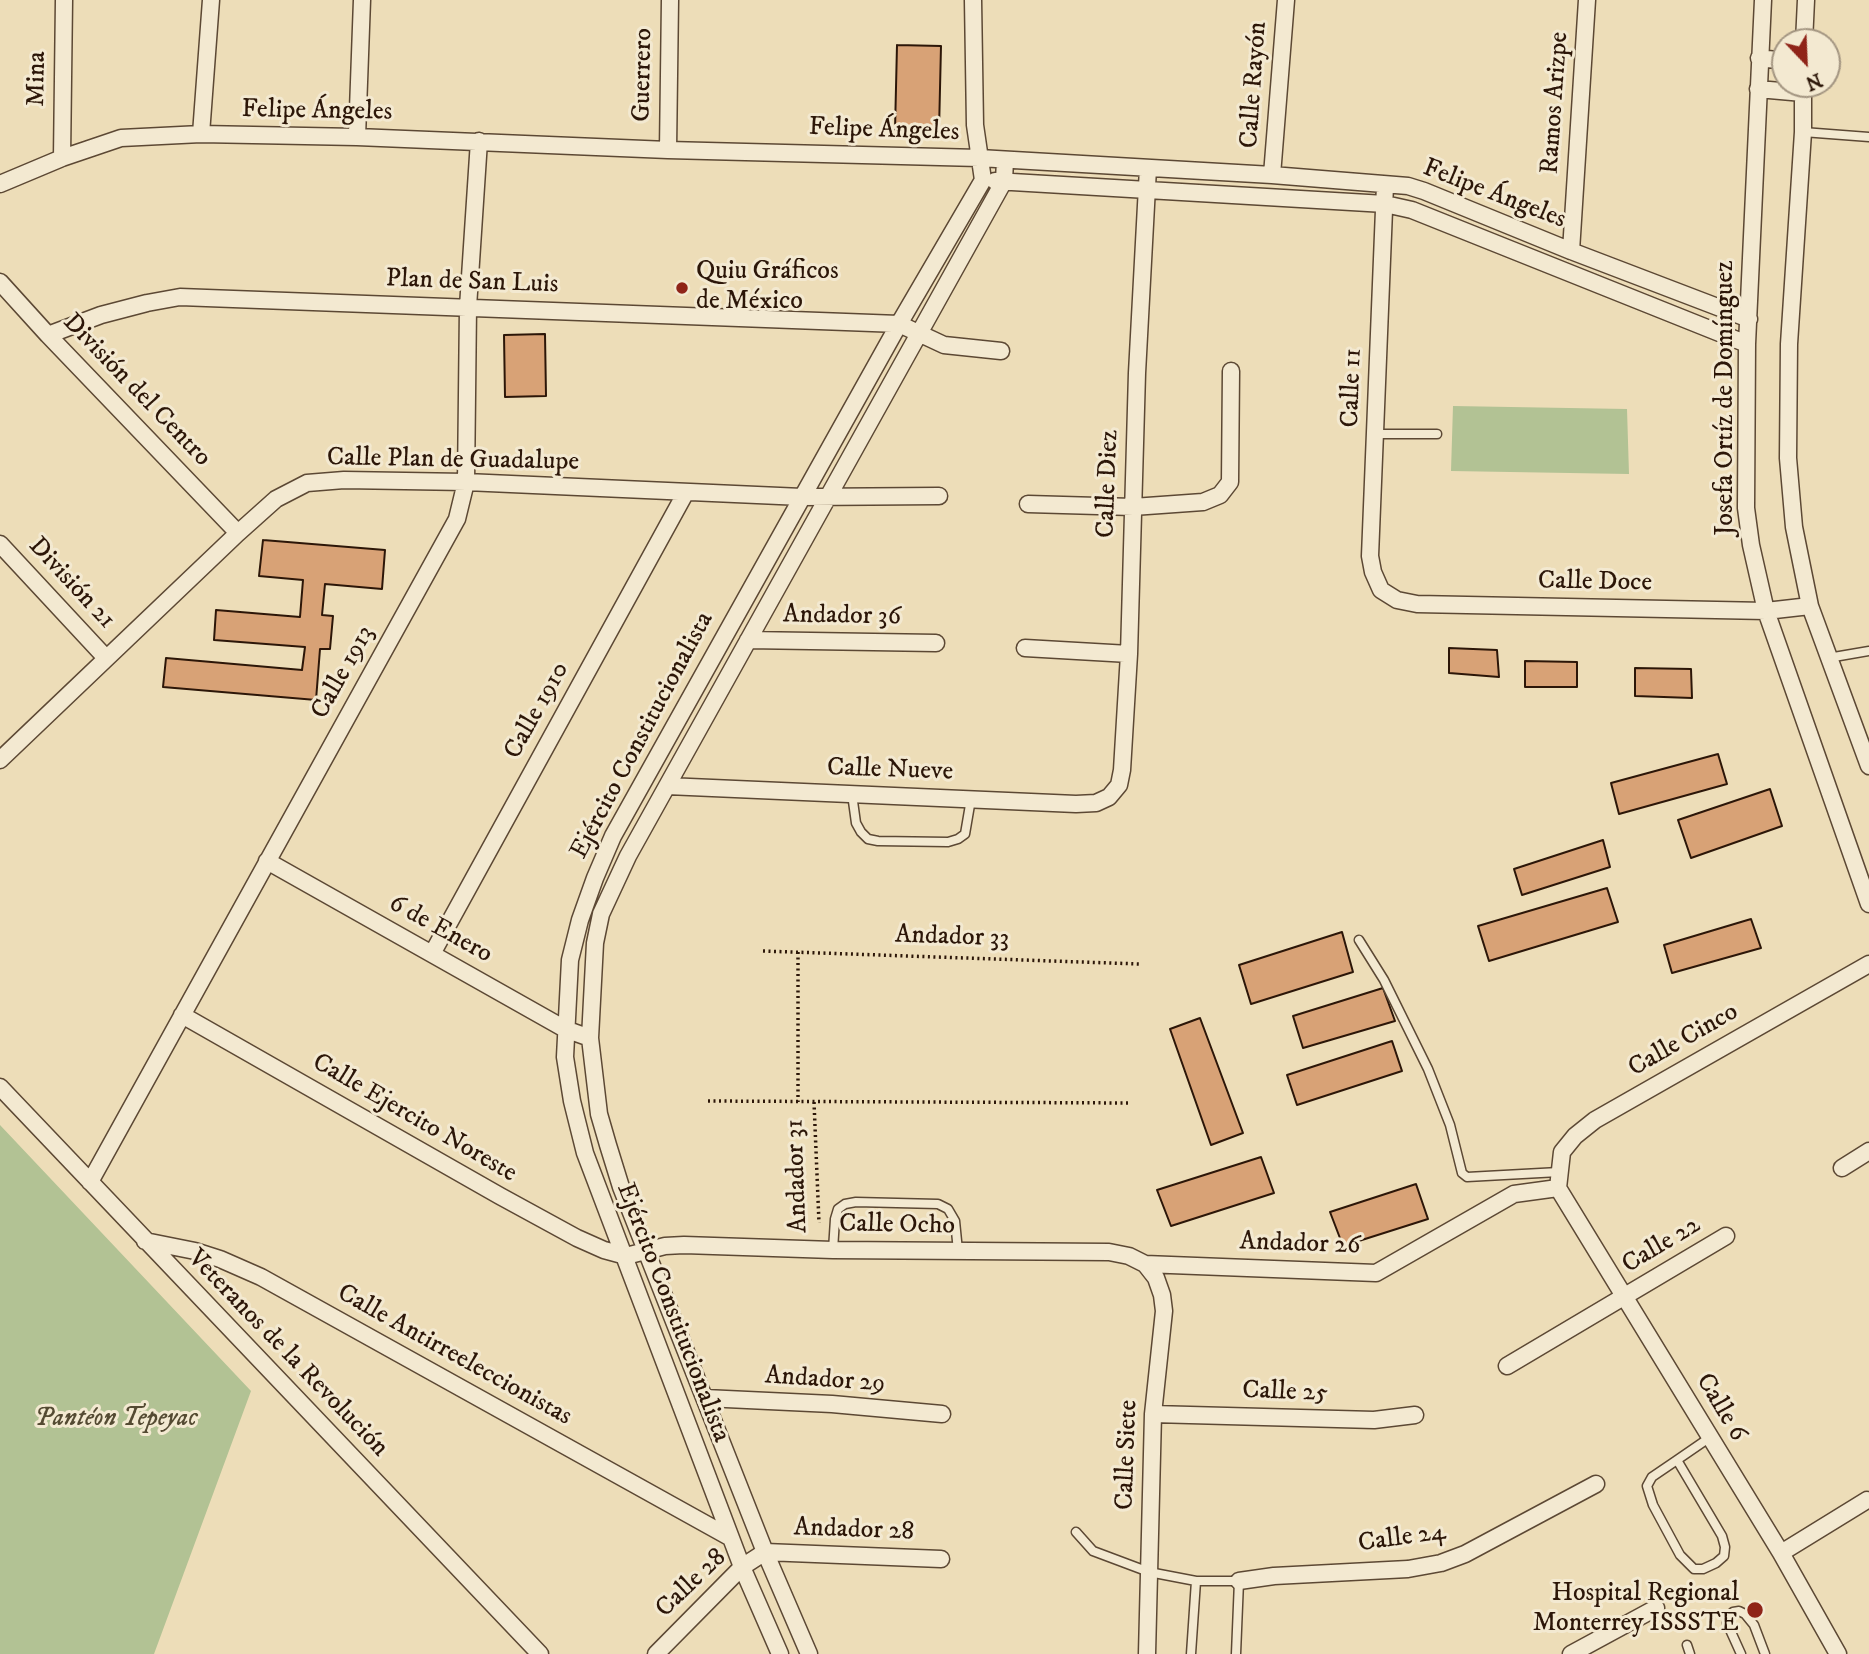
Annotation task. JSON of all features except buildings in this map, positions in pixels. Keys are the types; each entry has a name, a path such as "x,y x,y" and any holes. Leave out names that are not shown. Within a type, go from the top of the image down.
{"street":[{"name":"Mina","path":"62,158 64,0"},
{"path":"201,134 211,0"},
{"path":"357,137 362,0"},
{"name":"Guerrero","path":"668,150 670,0"},
{"path":"973,0 975,125 982,180"},
{"name":"Calle Rayón","path":"1272,175 1286,0"},
{"name":"Ramos Arizpe","path":"1571,251 1587,0"},
{"name":"Josefa Ortíz de Domínguez","path":"1763,0 1747,344 1746,508 1751,545 1766,611 1869,904"},
{"path":"1805,28 1806,0"},
{"path":"1759,58 1771,59"},
{"path":"1758,89 1771,89"},
{"path":"1803,98 1788,344 1788,458 1794,527 1810,606 1869,766"},
{"name":"Felipe Ángeles","path":"0,184 62,158 121,138 201,134 979,159 1272,175 1408,186 1749,319"},
{"name":"Calle 1913","path":"90,1182 457,519 466,482 468,307 479,141"},
{"name":"Ejército Constitucionalista","path":"810,1654 765,1552 621,1187 608,1145 599,1114 590,1038 595,943 601,914 623,866 1004,181 1005,160"},
{"name":"Calle Diez","path":"1109,797 1119,785 1122,770 1148,168"},
{"name":"Felipe Ángeles","path":"982,180 1385,204 1412,210 1747,344"},
{"name":"Ejército Constitucionalista","path":"780,1654 741,1567 585,1153 572,1101 565,1057 570,960 580,920 613,836 982,180"},
{"name":"Calle 11","path":"1381,590 1370,556 1385,185"},
{"name":"División del Centro","path":"0,282 238,533"},
{"name":"Plan de San Luis","path":"48,335 101,315 180,297 899,324"},
{"path":"899,324 944,345 1002,351"},
{"path":"1028,504 1133,507 1203,502 1220,495 1230,482 1231,371"},
{"name":"Calle Plan de Guadalupe","path":"0,760 238,533 276,499 307,483 344,480 466,482 802,497 939,496"},
{"name":"Calle 1910","path":"432,954 686,492"},
{"name":"División 21","path":"0,544 106,658"},
{"name":"Calle Doce","path":"1381,590 1397,600 1417,604 1766,611 1810,606"},
{"name":"Andador 36","path":"748,640 936,643"},
{"path":"1025,648 1129,654"},
{"name":"Calle Nueve","path":"667,786 1076,804 1096,803 1109,797"},
{"name":"6 de Enero","path":"267,861 565,1029 590,1038"},
{"name":"Calle Cinco","path":"1558,1180 1562,1152 1575,1136 1595,1119 1869,964"},
{"name":"Calle Ejercito Noreste","path":"182,1015 577,1238 625,1256"},
{"name":"Veteranos de la Revolución","path":"0,1087 540,1654"},
{"path":"1842,1168 1869,1151"},
{"name":"Andador 26","path":"1145,1264 1376,1273 1514,1194 1558,1180"},
{"name":"Calle 6","path":"1558,1180 1624,1298 1781,1553 1838,1654"},
{"name":"Calle 22","path":"1624,1298 1726,1236"},
{"name":"Calle Antirreeleccionistas","path":"145,1241 195,1251 261,1277 731,1538"},
{"name":"Calle Ocho","path":"625,1256 684,1245 827,1250 1110,1252 1129,1256 1145,1264"},
{"name":"Calle Siete","path":"1145,1264 1156,1278 1163,1295 1164,1311 1153,1414 1147,1654"},
{"path":"1507,1366 1624,1298"},
{"name":"Andador 29","path":"705,1398 832,1404 942,1414"},
{"name":"Calle 25","path":"1153,1414 1374,1420 1415,1415"},
{"name":"Calle 24","path":"1239,1581 1273,1576 1408,1569 1441,1563 1465,1554 1596,1484"},
{"path":"1781,1553 1867,1500"},
{"name":"Andador 28","path":"765,1552 941,1559"},
{"name":"Calle 28","path":"656,1654 741,1567 765,1552"},
{"path":"1571,1654 1656,1608"}],"lane":[{"path":"1802,132 1869,137"},
{"path":"1376,434 1437,434"},
{"path":"1828,658 1869,651"},
{"path":"852,794 856,822 861,832 868,839 878,841 948,842 958,839 965,834 971,799"},
{"path":"1359,940 1384,980 1428,1069 1450,1125 1462,1173 1467,1177 1558,1180"},
{"path":"827,1250 838,1209 845,1204 907,1202 938,1204 948,1209 955,1221 958,1251"},
{"path":"1677,1460 1722,1536 1725,1546 1724,1556 1703,1569 1694,1569 1680,1555 1649,1496 1647,1486 1652,1477 1709,1438"},
{"path":"1076,1532 1093,1551 1149,1573 1196,1581 1239,1581 1236,1654"},
{"path":"1191,1654 1196,1581"},
{"path":"1741,1654 1727,1622 1729,1616 1739,1611 1745,1614 1754,1626 1765,1654"}],"path":[{"name":"Andador 33","path":"763,951 1139,964"},
{"path":"798,952 798,1102"},
{"path":"708,1101 1128,1103"},
{"name":"Andador 31","path":"814,1102 827,1250"}],"green space":[{"path":"1453,406 1627,409 1629,474 1451,471"},
{"name":"Pantéon Tepeyac","path":"0,1125 251,1391 154,1654 0,1654"}],"place":[{"name":"Quiu Gráficos de México","path":"682,288"},
{"name":"Hospital Regional Monterrey ISSSTE","path":"1755,1610"}]}
